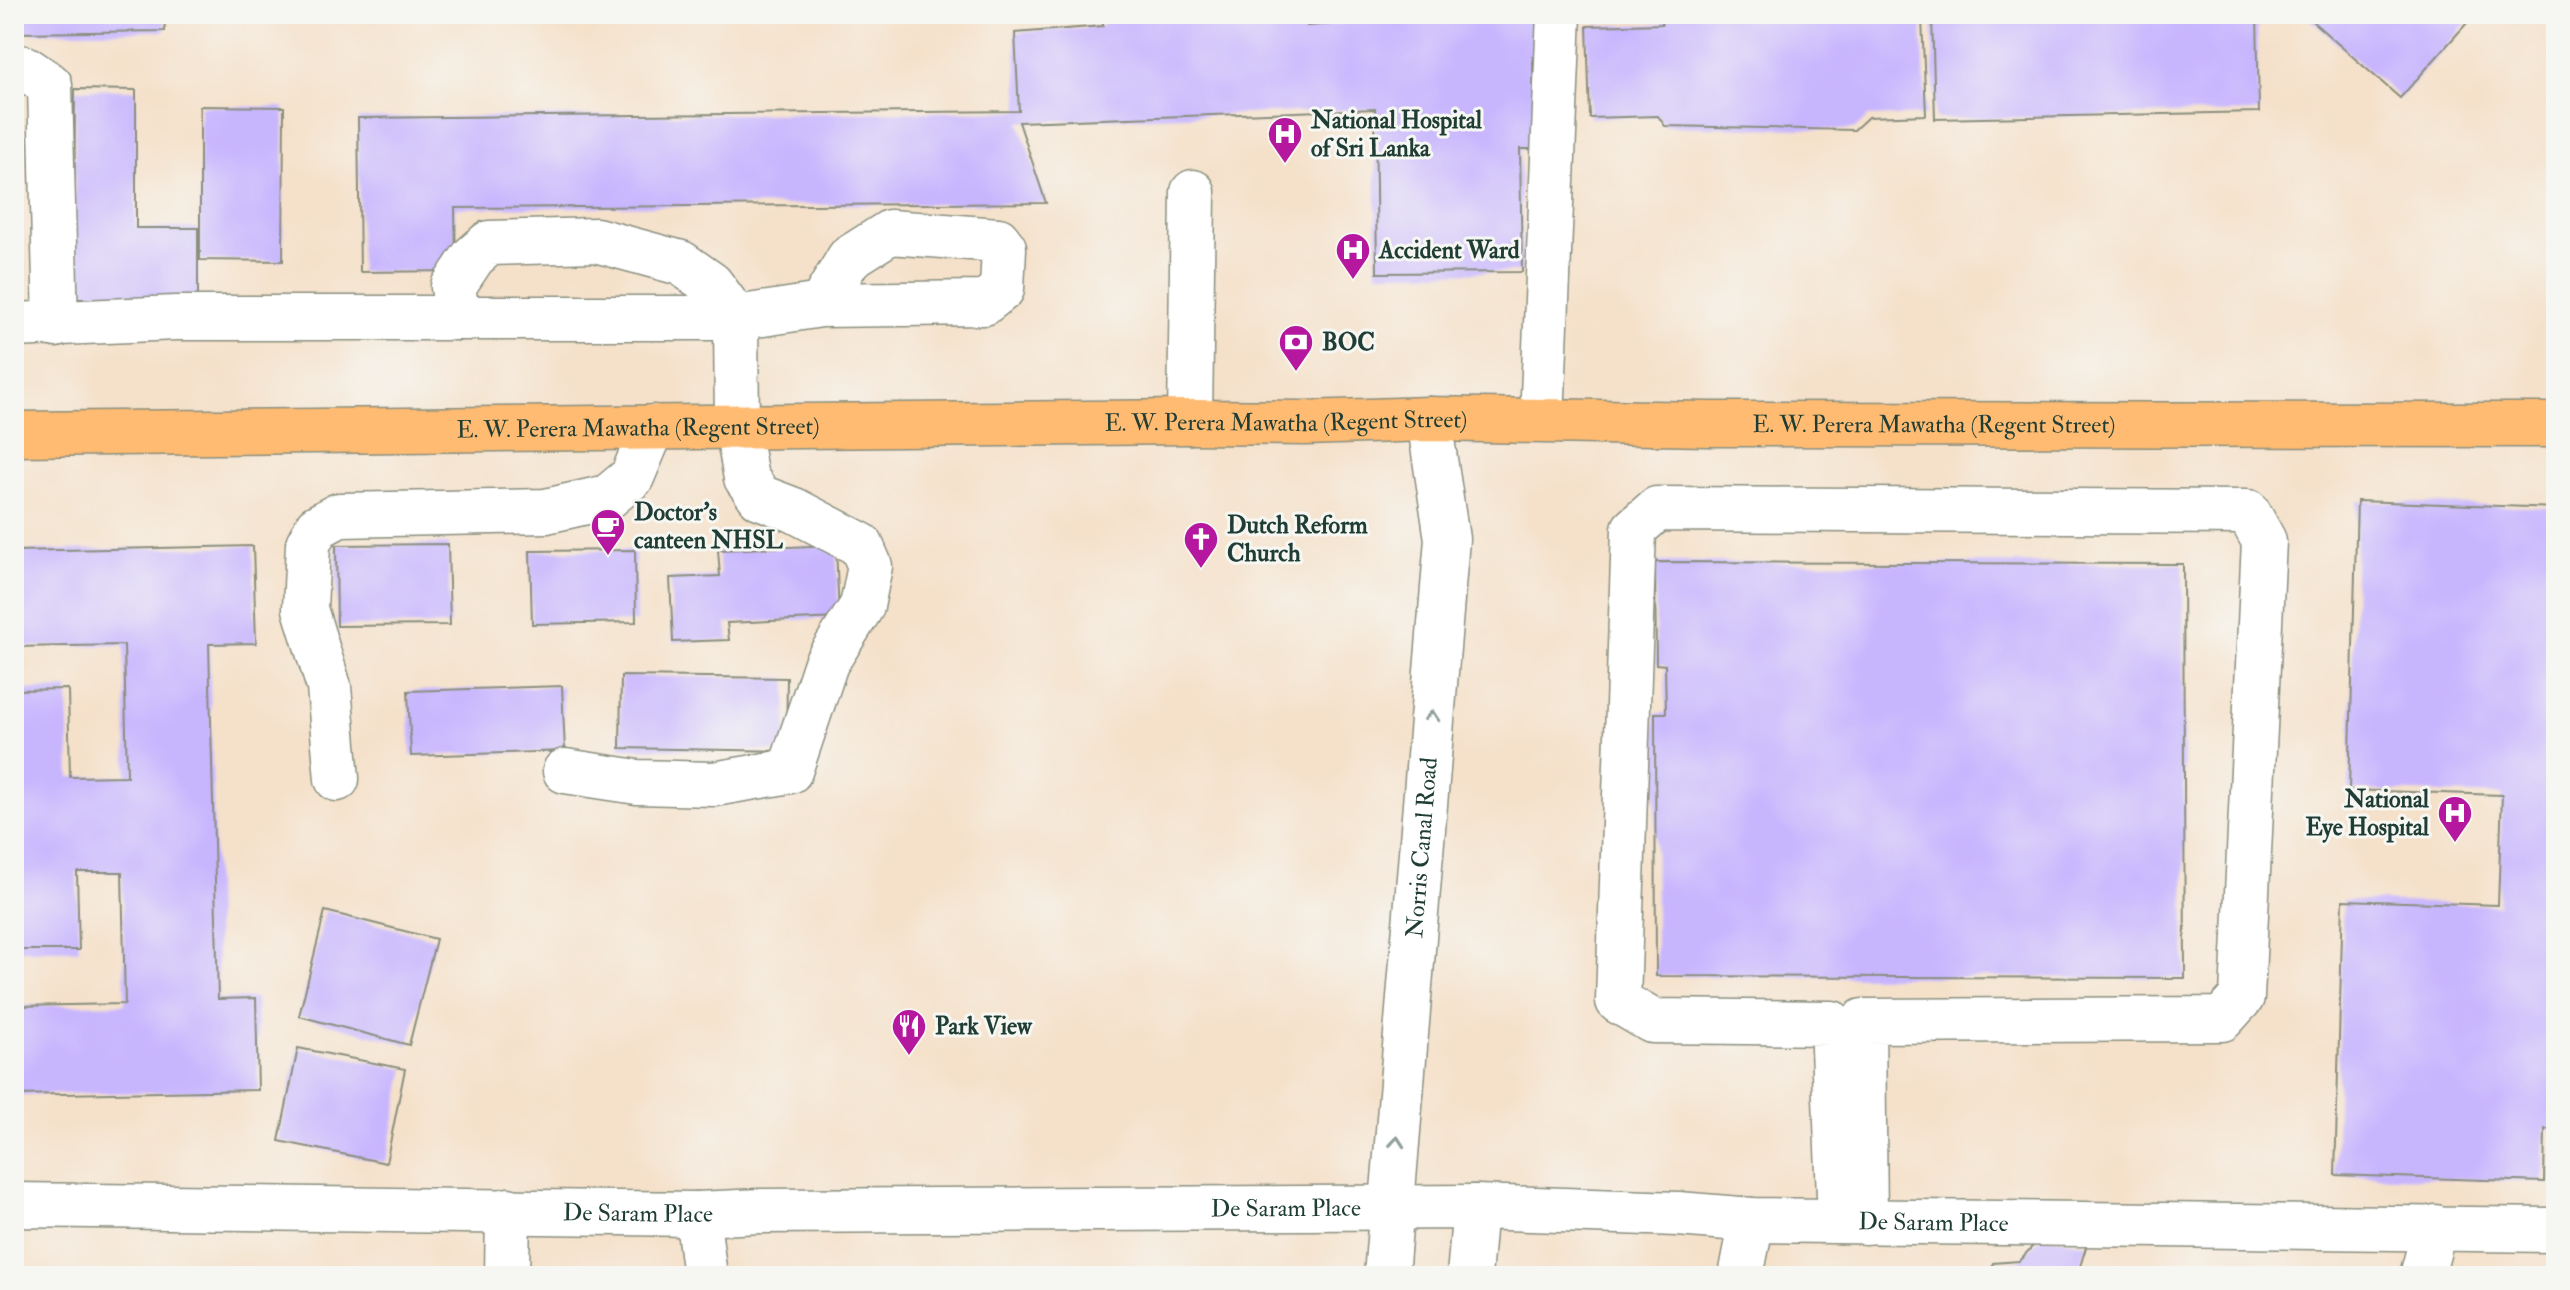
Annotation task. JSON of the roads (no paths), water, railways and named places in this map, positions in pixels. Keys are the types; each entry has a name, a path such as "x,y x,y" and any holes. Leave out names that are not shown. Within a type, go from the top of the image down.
{"main road":[{"name":"E. W. Perera Mawatha (Regent Street)","path":"14,434 1305,423 1429,419 1708,424 2556,425"}],"street":[{"path":"1542,420 1559,14"},
{"path":"14,66 25,68 50,85 35,325 176,318 736,318 821,305"},
{"path":"1190,422 1193,192"},
{"path":"458,318 453,287 473,257 489,243 596,240 681,263 711,284 736,318 737,427 746,478 760,497 794,510 861,545 870,566 862,606 826,663 790,771 714,784 637,782 565,771"},
{"name":"Norris Canal Road","path":"1386,1276 1447,539 1429,419"},
{"path":"337,779 329,687 305,609 308,544 317,527 339,515 546,511 608,497 632,477 653,427"},
{"path":"1657,509 2248,512 2264,541 2242,997 2222,1019 1863,1021 1852,1221 1832,1023 1652,1021 1618,1001 1634,529 1657,509"},
{"name":"De Saram Place","path":"14,1205 697,1214 1475,1207 1678,1214 1752,1220 2556,1230"},
{"path":"1469,1276 1475,1207"},
{"path":"507,1276 508,1210"},
{"path":"697,1214 705,1276"},
{"path":"1741,1276 1752,1220"},
{"path":"2422,1276 2435,1227"}],"place":[{"name":"National Hospital of Sri Lanka","path":"1285,165"},
{"name":"Accident Ward","path":"1353,281"},
{"name":"BOC","path":"1296,373"},
{"name":"Doctor's canteen NHSL","path":"608,557"},
{"name":"Dutch Reform Church","path":"1201,570"},
{"name":"National Eye Hospital","path":"2455,844"},
{"name":"Park View","path":"909,1057"}]}
